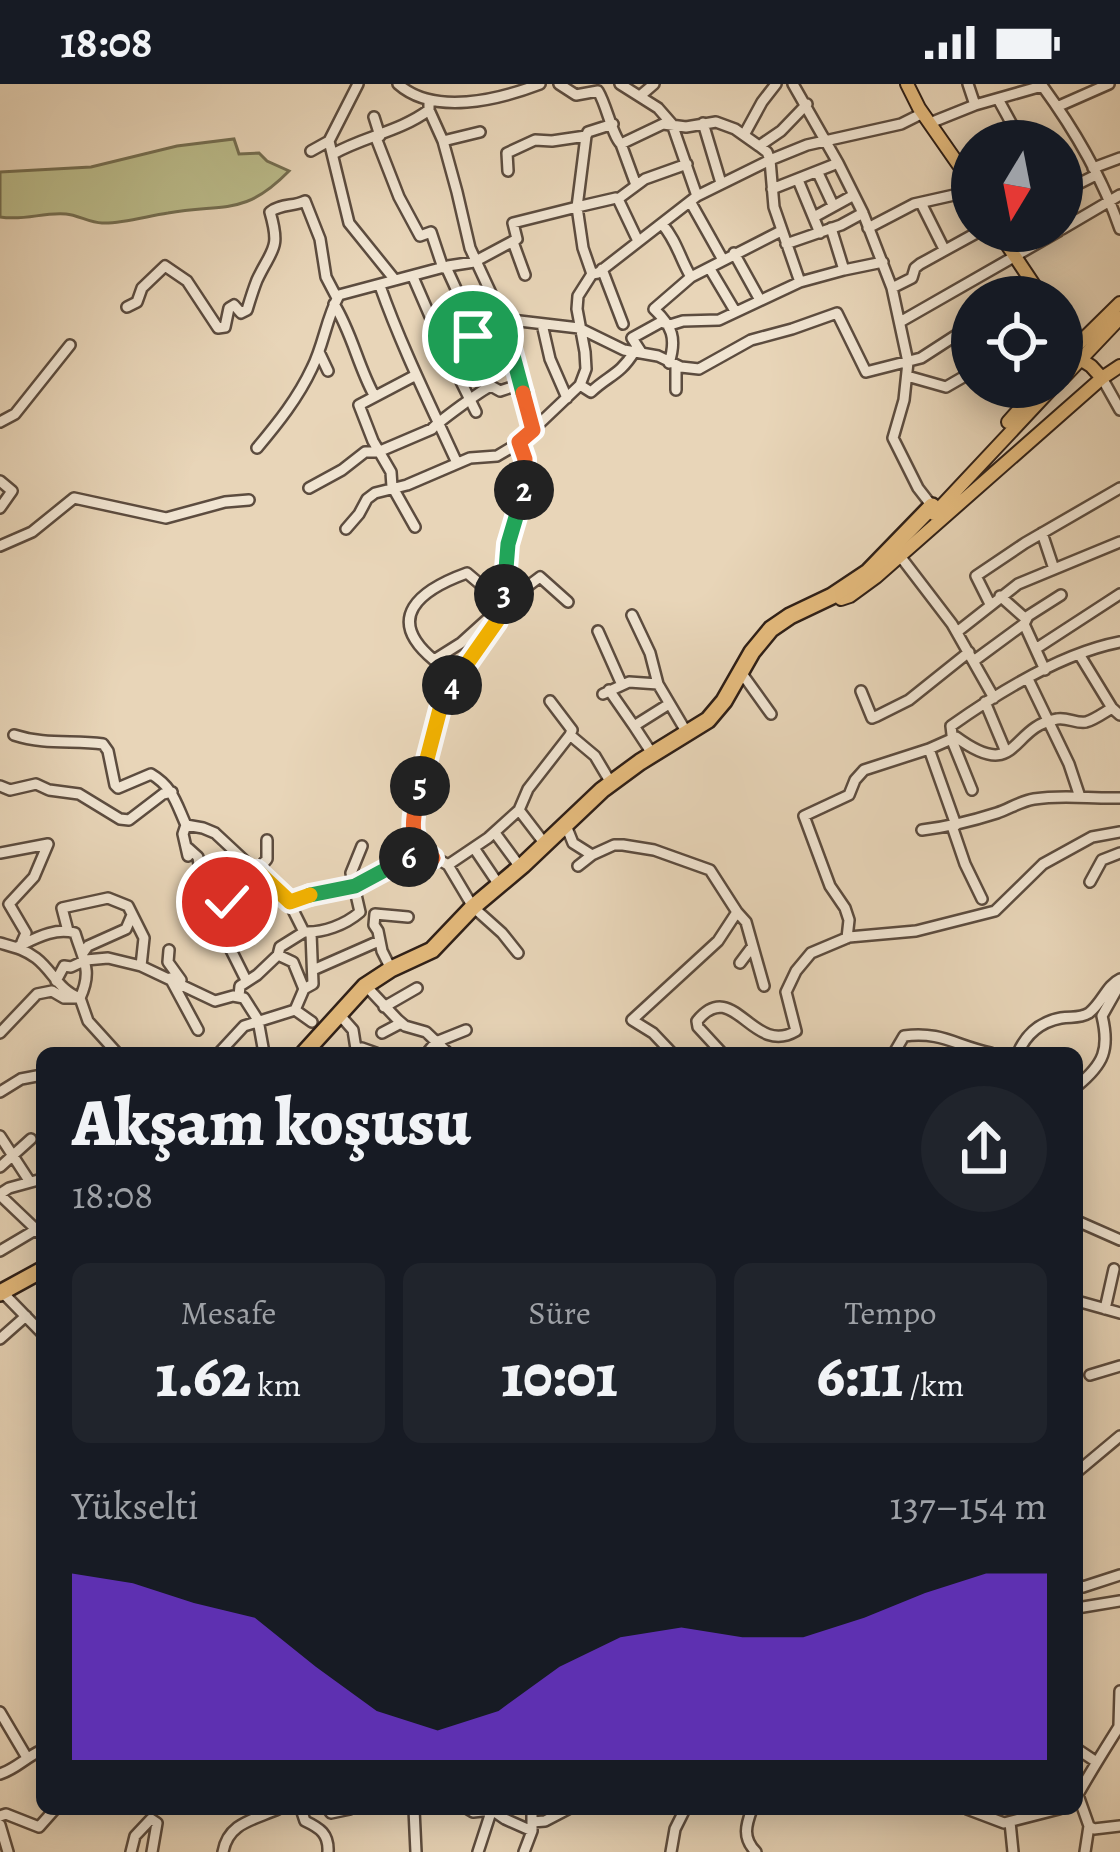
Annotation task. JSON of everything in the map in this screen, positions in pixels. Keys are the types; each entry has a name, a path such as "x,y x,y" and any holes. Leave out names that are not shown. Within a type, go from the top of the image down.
{"highway":[{"path":"367,987 428,957 475,909 627,775 710,724 758,653 776,636 869,580 933,510"},
{"path":"313,1047 367,987 391,969 433,950 611,783 716,712 771,629 868,572 933,510"},
{"path":"2,1293 36,1276"}],"main road":[{"path":"907,84 951,156"},
{"path":"1013,252 1028,276"},
{"path":"1083,341 1120,303"},
{"path":"1083,343 1120,318"},
{"path":"1083,353 1102,379"},
{"path":"841,598 860,590 1120,366"},
{"path":"933,510 1021,408"},
{"path":"933,510 1033,408"}],"street":[{"path":"311,152 328,141 358,84"},
{"path":"398,84 429,106 474,262 504,322 533,430"},
{"path":"472,84 475,100"},
{"path":"333,154 408,125 429,106 540,84"},
{"path":"560,84 576,95 617,84 658,108 672,124 694,200 723,260"},
{"path":"640,96 654,84"},
{"path":"744,135 776,84"},
{"path":"793,84 854,195 892,288 908,362 893,438 933,510"},
{"path":"968,84 975,105"},
{"path":"1059,106 1111,84 1120,94"},
{"path":"346,530 367,499 470,458 496,456 519,442 580,385 586,369 578,296 597,271 721,182 824,139 926,118 1042,85 1075,130 1095,171 1117,197 1120,229"},
{"path":"598,91 636,185"},
{"path":"998,99 1010,120"},
{"path":"759,146 807,104"},
{"path":"374,117 406,212 420,236 431,232 468,315"},
{"path":"703,123 721,182"},
{"path":"613,124 586,136 577,207 585,256 622,324"},
{"path":"621,144 663,124 724,124 767,152 781,231 800,282"},
{"path":"442,141 481,132"},
{"path":"508,171 507,153 535,140 586,136"},
{"path":"328,141 350,223 395,280"},
{"path":"1083,179 1120,158"},
{"path":"772,189 838,163"},
{"path":"257,448 295,400 319,352 336,301 395,280 474,262 517,239 513,223 618,199 645,179 686,164"},
{"path":"818,173 833,205"},
{"path":"798,180 844,270"},
{"path":"868,228 951,194"},
{"path":"814,217 854,195"},
{"path":"1083,217 1117,197"},
{"path":"618,199 638,242"},
{"path":"127,307 137,302 142,288 165,266 187,280 218,328 225,327 229,308 234,305 241,313 247,310 257,280 274,253 277,235 270,212 307,200 326,277 374,395"},
{"path":"921,203 944,249"},
{"path":"786,244 862,213"},
{"path":"662,224 678,244 680,260 692,277"},
{"path":"676,390 670,325 654,310 692,277 781,231"},
{"path":"513,242 525,275"},
{"path":"892,288 951,246"},
{"path":"900,322 1023,252"},
{"path":"734,253 760,299"},
{"path":"638,352 632,338 661,322 710,322 800,282 883,262"},
{"path":"710,269 735,311"},
{"path":"412,277 472,407"},
{"path":"380,286 420,389 457,463"},
{"path":"439,337 473,336 511,320 579,328 672,364 699,369 751,340 837,313 866,372 921,358 951,339"},
{"path":"542,324 567,398"},
{"path":"0,422 15,414 70,345"},
{"path":"319,352 328,371"},
{"path":"580,385 591,392 623,370 638,352"},
{"path":"415,527 392,488 391,472 359,405 416,375"},
{"path":"908,376 951,383"},
{"path":"1102,379 1120,410"},
{"path":"309,488 365,452 378,452 472,407 488,387 500,391 520,384"},
{"path":"518,952 475,909 448,865 419,848 412,824 445,696 503,605 508,544 526,472 519,442"},
{"path":"0,481 12,491 0,508"},
{"path":"976,576 1120,488"},
{"path":"0,545 32,532 74,498 166,518 250,500"},
{"path":"1042,533 1054,568"},
{"path":"957,632 1033,576 1120,542"},
{"path":"900,556 972,656 1006,752"},
{"path":"971,560 990,604"},
{"path":"503,605 494,603 467,573 426,595 410,612 407,624 413,638 434,660 540,577 568,602"},
{"path":"861,691 872,718 901,706 1061,595"},
{"path":"1000,596 1025,621 1045,670"},
{"path":"1037,648 1116,596 1120,612"},
{"path":"632,615 658,684 688,734"},
{"path":"598,631 622,685"},
{"path":"972,790 951,726 1045,670 1096,646 1120,642"},
{"path":"847,938 845,908 830,886 803,816 849,795 864,770 956,737 984,755 1006,752 1049,722 1061,718 1086,722 1116,711 1079,654"},
{"path":"743,675 771,714"},
{"path":"1028,679 1079,794"},
{"path":"653,755 606,692 629,682 658,684"},
{"path":"448,865 519,810 528,789 569,735 572,730 550,701"},
{"path":"634,726 668,704"},
{"path":"14,735 61,744 71,740 104,744 118,788 151,773 172,792 186,825 183,834 188,852 198,857 200,872 212,892 257,871 267,859 266,840"},
{"path":"569,735 595,756 611,783"},
{"path":"430,748 442,748"},
{"path":"929,749 965,864 982,899"},
{"path":"0,786 10,790 36,784 79,794 129,820 172,792"},
{"path":"922,830 954,825 1030,800 1079,794 1120,798"},
{"path":"519,810 545,844"},
{"path":"186,825 215,833 290,902 307,932 313,970 313,984 304,989 295,1010"},
{"path":"567,828 573,843 592,855"},
{"path":"716,1047 698,1021 703,1014 723,1008 764,1035 792,1035 796,1031 786,992 811,953 847,938 916,931 995,911 1042,864 1092,837 1120,832"},
{"path":"495,833 520,867"},
{"path":"578,866 592,855 623,844 704,865 746,922 764,986"},
{"path":"0,853 48,846 34,877 9,904 26,933 19,946"},
{"path":"239,996 245,980 257,975 280,947 360,912 351,873 362,846"},
{"path":"475,848 499,885"},
{"path":"1090,882 1102,860 1120,853"},
{"path":"290,902 355,886 404,858 433,858"},
{"path":"224,887 228,904"},
{"path":"68,931 62,908 108,898 128,906 144,938 141,966"},
{"path":"666,1047 632,1020 718,941 737,912"},
{"path":"391,969 374,925 375,914 408,917"},
{"path":"56,981 64,966 76,966 88,946 126,929 132,915"},
{"path":"214,929 229,946 245,980"},
{"path":"0,1033 45,990 64,998 78,998 84,991 84,956 75,933 52,932 19,946"},
{"path":"313,970 379,941"},
{"path":"0,943 19,946 38,958 78,998 88,1021 112,1047"},
{"path":"740,963 752,947"},
{"path":"169,950 168,962 184,985"},
{"path":"278,955 292,962 304,989"},
{"path":"84,956 141,966 215,1000 239,996 258,1020 263,1047"},
{"path":"170,978 198,1030"},
{"path":"1021,1047 1030,1032 1057,1019 1087,1014 1114,981 1120,981 1102,1016 1105,1050 1100,1063 1083,1080"},
{"path":"367,987 400,1023 426,1032 441,1047"},
{"path":"384,1007 417,988"},
{"path":"224,1047 237,1031 258,1020 295,1010"},
{"path":"295,1010 312,1022"},
{"path":"340,1015 353,1030 354,1047"},
{"path":"382,1033 400,1023"},
{"path":"432,1047 466,1030"},
{"path":"898,1047 904,1036 929,1033 968,1047"},
{"path":"0,1092 21,1079 36,1076"},
{"path":"0,1136 30,1182"},
{"path":"0,1166 31,1139"},
{"path":"36,1180 0,1195 36,1228"},
{"path":"1083,1224 1120,1240"},
{"path":"0,1251 36,1234"},
{"path":"1105,1309 1114,1269"},
{"path":"2,1293 36,1325"},
{"path":"1083,1303 1120,1313"},
{"path":"0,1339 26,1316"},
{"path":"1090,1375 1120,1366"},
{"path":"1083,1467 1120,1436"},
{"path":"1083,1587 1120,1575"},
{"path":"1083,1607 1120,1601"},
{"path":"1083,1786 1119,1725 1120,1691"},
{"path":"0,1712 26,1756"},
{"path":"0,1774 36,1752"},
{"path":"1083,1753 1095,1761"},
{"path":"1083,1810 1089,1826 1084,1852"},
{"path":"0,1816 38,1826 49,1815"},
{"path":"224,1852 226,1835 264,1815"},
{"path":"303,1815 322,1831 328,1852"},
{"path":"414,1815 416,1852"},
{"path":"478,1852 490,1815"},
{"path":"504,1815 532,1826 556,1815"},
{"path":"524,1852 532,1815"},
{"path":"671,1852 683,1815"},
{"path":"750,1815 745,1830 755,1852"},
{"path":"982,1815 1010,1822 1036,1815"},
{"path":"131,1852 135,1836 151,1819 157,1823 152,1852"},
{"path":"1010,1822 1013,1852"},
{"path":"0,1826 8,1852"},
{"path":"1089,1826 1120,1826"}],"green space":[{"path":"234,139 239,154 259,153 289,171 259,196 233,206 110,223 66,214 0,217 0,172 91,167 177,146"}],"route":[{"path":"227,902 226,884 257,871 290,902 355,886 404,858 433,858 416,844 413,814 445,696 501,612 508,544 525,488 525,459 519,442 533,430 504,322 473,336"}]}
